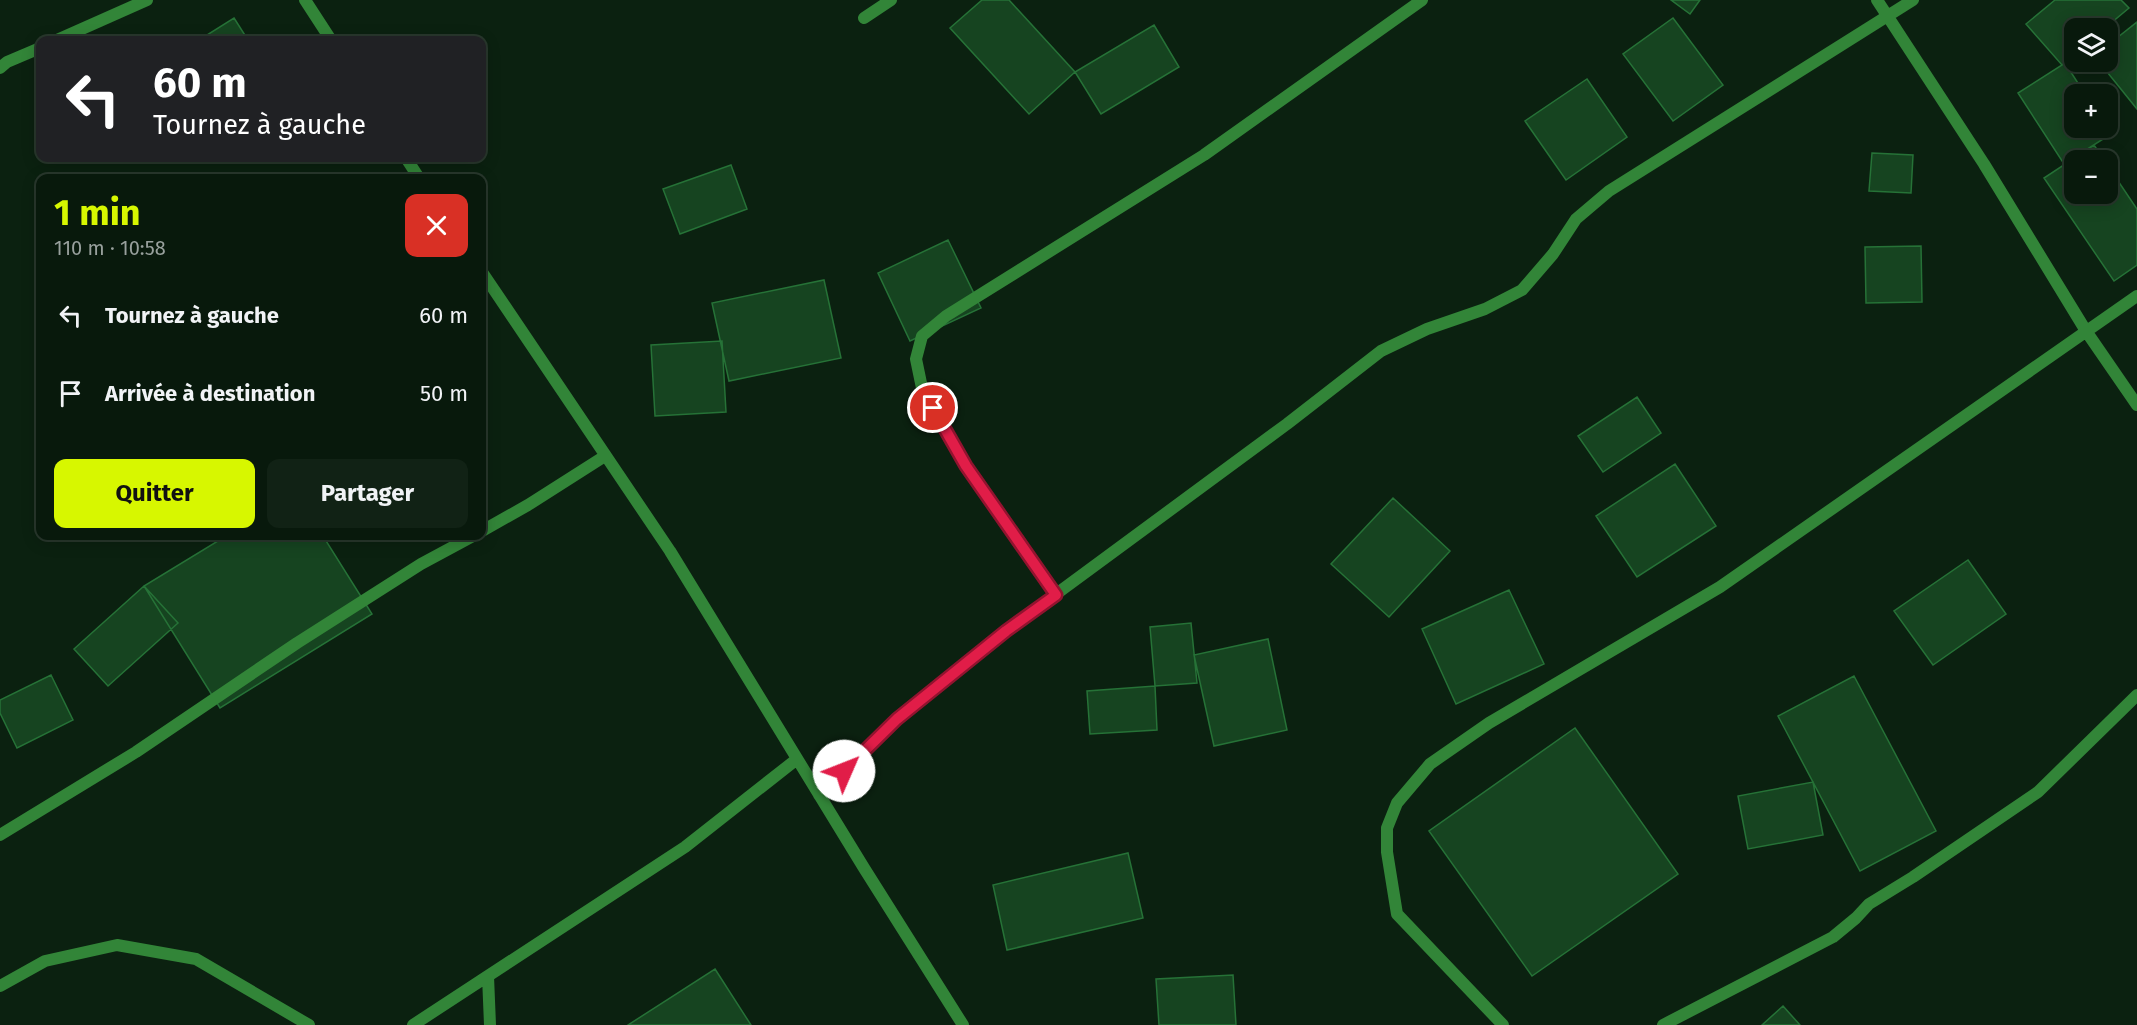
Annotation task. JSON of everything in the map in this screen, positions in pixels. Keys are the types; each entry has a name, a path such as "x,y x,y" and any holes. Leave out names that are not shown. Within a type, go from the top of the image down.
{"street":[{"path":"66,36 147,0"},
{"path":"305,0 328,36"},
{"path":"864,18 891,0"},
{"path":"1056,595 966,466 922,388 916,360 922,336 946,316 1204,155 1422,0"},
{"path":"1877,0 1984,164 2086,331 2137,405"},
{"path":"819,795 897,719 1006,631 1287,424 1381,351 1426,329 1485,309 1522,290 1553,255 1576,219 1609,191 1913,0"},
{"path":"0,68 36,50"},
{"path":"486,278 670,552 963,1025"},
{"path":"1503,1025 1397,914 1387,852 1387,828 1397,803 1430,764 1479,730 1720,588 2137,296"},
{"path":"486,529 605,456"},
{"path":"0,835 136,752 297,642 422,564 466,540"},
{"path":"1663,1025 1833,937 1869,904 1913,877 2038,792 2137,695"},
{"path":"413,1025 685,847 797,759"},
{"path":"0,986 45,961 117,945 196,959 309,1025"},
{"path":"488,976 490,1025"}],"building":[{"path":"982,0 1009,0 1075,72 1029,114 950,28"},
{"path":"1671,0 1700,0 1690,14"},
{"path":"2055,0 2121,0 2129,8 2117,18 2064,18 2064,63 2062,65 2026,24"},
{"path":"234,18 245,36 205,36"},
{"path":"1673,18 1723,85 1673,121 1623,54"},
{"path":"2137,22 2137,109 2107,72 2118,72 2118,37"},
{"path":"1154,25 1179,67 1101,114 1075,72"},
{"path":"2064,64 2064,72 2071,72 2079,84 2064,84 2064,138 2105,138 2086,150 2064,150 2064,164 2018,93"},
{"path":"1587,79 1627,137 1566,180 1525,121"},
{"path":"2094,145 2097,150 2086,150"},
{"path":"1872,153 1913,155 1911,193 1869,191"},
{"path":"731,165 747,209 680,234 663,189"},
{"path":"2064,165 2064,204 2118,204 2118,181 2137,209 2137,265 2114,281 2044,178"},
{"path":"948,240 981,308 910,341 878,273"},
{"path":"1921,246 1922,302 1866,303 1865,247"},
{"path":"824,280 841,358 729,381 712,303"},
{"path":"722,341 726,412 655,416 651,345"},
{"path":"1637,397 1661,433 1603,472 1578,436"},
{"path":"1675,464 1716,526 1637,577 1596,516"},
{"path":"1393,498 1450,551 1389,617 1331,564"},
{"path":"219,540 326,540 372,614 220,708 144,586"},
{"path":"1968,560 2006,614 1933,665 1894,611"},
{"path":"144,586 178,623 108,686 74,649"},
{"path":"1509,590 1544,664 1456,704 1422,629"},
{"path":"1191,623 1197,683 1155,686 1150,627"},
{"path":"1268,639 1287,730 1214,746 1194,655"},
{"path":"51,675 73,720 17,748 0,713 0,700"},
{"path":"1854,676 1936,831 1860,871 1778,716"},
{"path":"1155,686 1157,730 1090,734 1087,691"},
{"path":"1575,728 1678,874 1532,976 1429,831"},
{"path":"1813,782 1823,835 1748,849 1738,796"},
{"path":"1128,853 1143,918 1007,950 993,885"},
{"path":"715,969 751,1025 628,1025"},
{"path":"1233,975 1236,1025 1159,1025 1156,979"},
{"path":"1783,1006 1800,1025 1762,1025"}],"route":[{"path":"844,771 897,719 1006,631 1056,595 966,466 933,408"}]}
